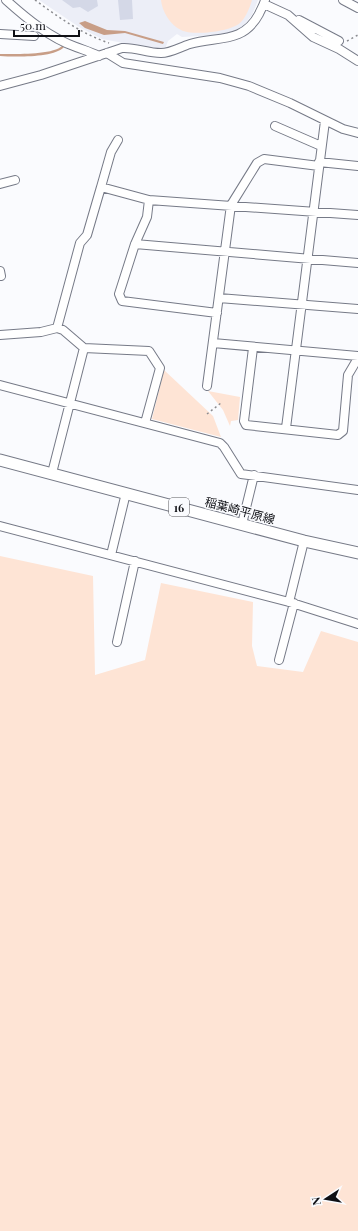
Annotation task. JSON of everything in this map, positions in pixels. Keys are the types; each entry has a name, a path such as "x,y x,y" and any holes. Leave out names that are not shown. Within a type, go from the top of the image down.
{"main road":[{"name":"稲葉崎平原線","path":"0,460 304,541 358,553"}],"street":[{"path":"6,0 43,29 76,47 123,63 220,78 249,86 290,103 343,129 358,133"},
{"path":"343,0 358,8"},
{"path":"0,86 41,75 122,48 131,47 160,53 173,52 193,43 232,38 246,31 265,2 339,41"},
{"path":"288,15 313,37 339,49 358,61"},
{"path":"0,34 34,36"},
{"path":"286,428 297,351 325,121"},
{"path":"275,126 321,146"},
{"path":"57,328 80,244 86,235 111,152 118,140"},
{"path":"207,386 231,205 257,163 264,159 358,166"},
{"path":"0,184 15,180"},
{"path":"101,187 149,200 358,215"},
{"path":"149,200 147,217 135,244 119,294 122,301 217,314"},
{"path":"135,244 358,264"},
{"path":"219,298 358,309"},
{"path":"0,335 41,332 57,328 63,330 84,348 149,351 160,368 145,423"},
{"path":"213,343 358,357 348,375 343,431 338,435 246,424 244,421 253,348"},
{"path":"52,473 84,348"},
{"path":"0,385 220,443 241,474 358,490"},
{"path":"242,524 254,475"},
{"path":"111,555 126,493"},
{"path":"0,526 292,603 358,624"},
{"path":"279,660 304,541"},
{"path":"117,642 135,561"}],"path":[{"path":"35,0 54,15 95,38 122,48"},
{"path":"339,41 346,42 358,35"},
{"path":"207,414 221,403"}],"shaded area":[{"path":"39,0 258,0 252,15 243,26 235,31 216,35 182,37 177,34 168,41 165,49 156,49 102,39 79,27"},
{"path":"161,0 252,0 245,17 236,25 221,31 194,33 186,32 173,25 163,9"},
{"path":"85,21 107,30 125,31 164,42 163,44 125,33 104,35 85,28 79,23"},
{"path":"62,46 64,47 59,51 43,55 0,56 0,54 23,54 50,51"},
{"path":"164,370 213,416 221,437 152,419"},
{"path":"208,391 240,397 238,420 231,421 230,426 223,410"},
{"path":"0,556 93,576 95,675 145,660 161,583 253,602 252,646 257,666 303,672 321,631 358,642 358,1231 0,1231"}],"building":[{"path":"62,0 97,0 98,6 88,12 80,7 73,8"},
{"path":"118,0 132,0 133,19 120,20"}]}
